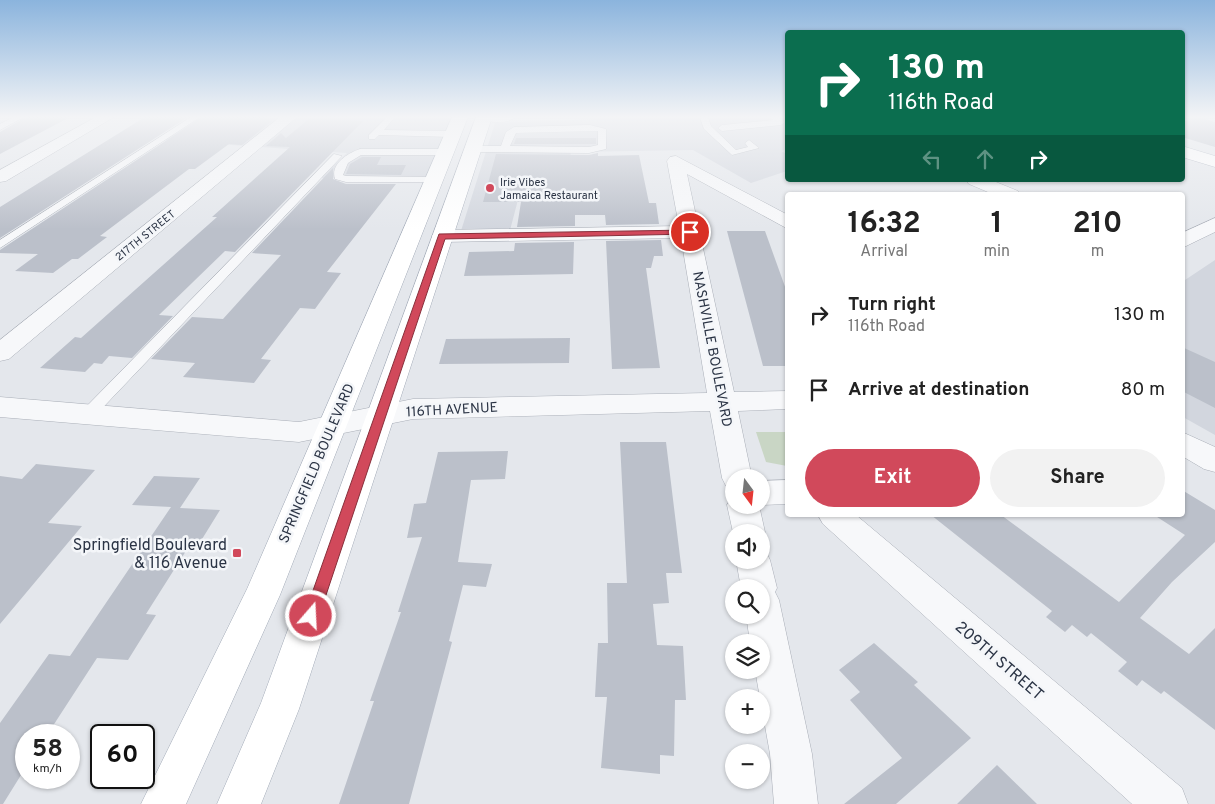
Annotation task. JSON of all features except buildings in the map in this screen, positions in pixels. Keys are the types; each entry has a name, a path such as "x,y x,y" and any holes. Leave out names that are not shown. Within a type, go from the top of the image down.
{"main road":[{"name":"SPRINGFIELD BOULEVARD","path":"163,804 262,595 443,155"},
{"name":"SPRINGFIELD BOULEVARD","path":"240,804 279,709 442,236 459,155"},
{"path":"1193,155 1215,162"},
{"path":"1185,162 1215,171"}],"street":[{"path":"0,177 40,155"},
{"name":"217TH STREET","path":"0,352 243,155"},
{"name":"NASHVILLE BOULEVARD","path":"736,469 676,161 785,220"},
{"path":"980,182 1004,192"},
{"path":"1185,240 1215,224"},
{"path":"442,236 690,232"},
{"name":"116TH AVENUE","path":"0,407 299,432 413,408 785,400"},
{"path":"1185,444 1215,461"},
{"path":"770,493 785,492"},
{"name":"209TH STREET","path":"836,517 1166,804"},
{"path":"766,624 791,754 796,804"}],"lane":[{"path":"0,245 139,155"},
{"path":"351,155 339,169 338,177 434,178"},
{"path":"88,414 337,156"}],"shaded area":[{"path":"345,155 438,155 428,180 321,178"},
{"path":"485,155 571,155 566,193 519,196 509,234 460,234"},
{"path":"701,155 785,155 785,172 751,183"},
{"path":"1215,260 1215,435 1185,418 1185,280"}],"green space":[{"path":"756,432 785,432 785,466 766,462"}],"place":[{"name":"Irie Vibes Jamaica Restaurant","path":"490,188"},
{"name":"Springfield Boulevard & 116 Avenue","path":"237,553"}],"route":[{"path":"311,616 442,236 690,232"}]}
